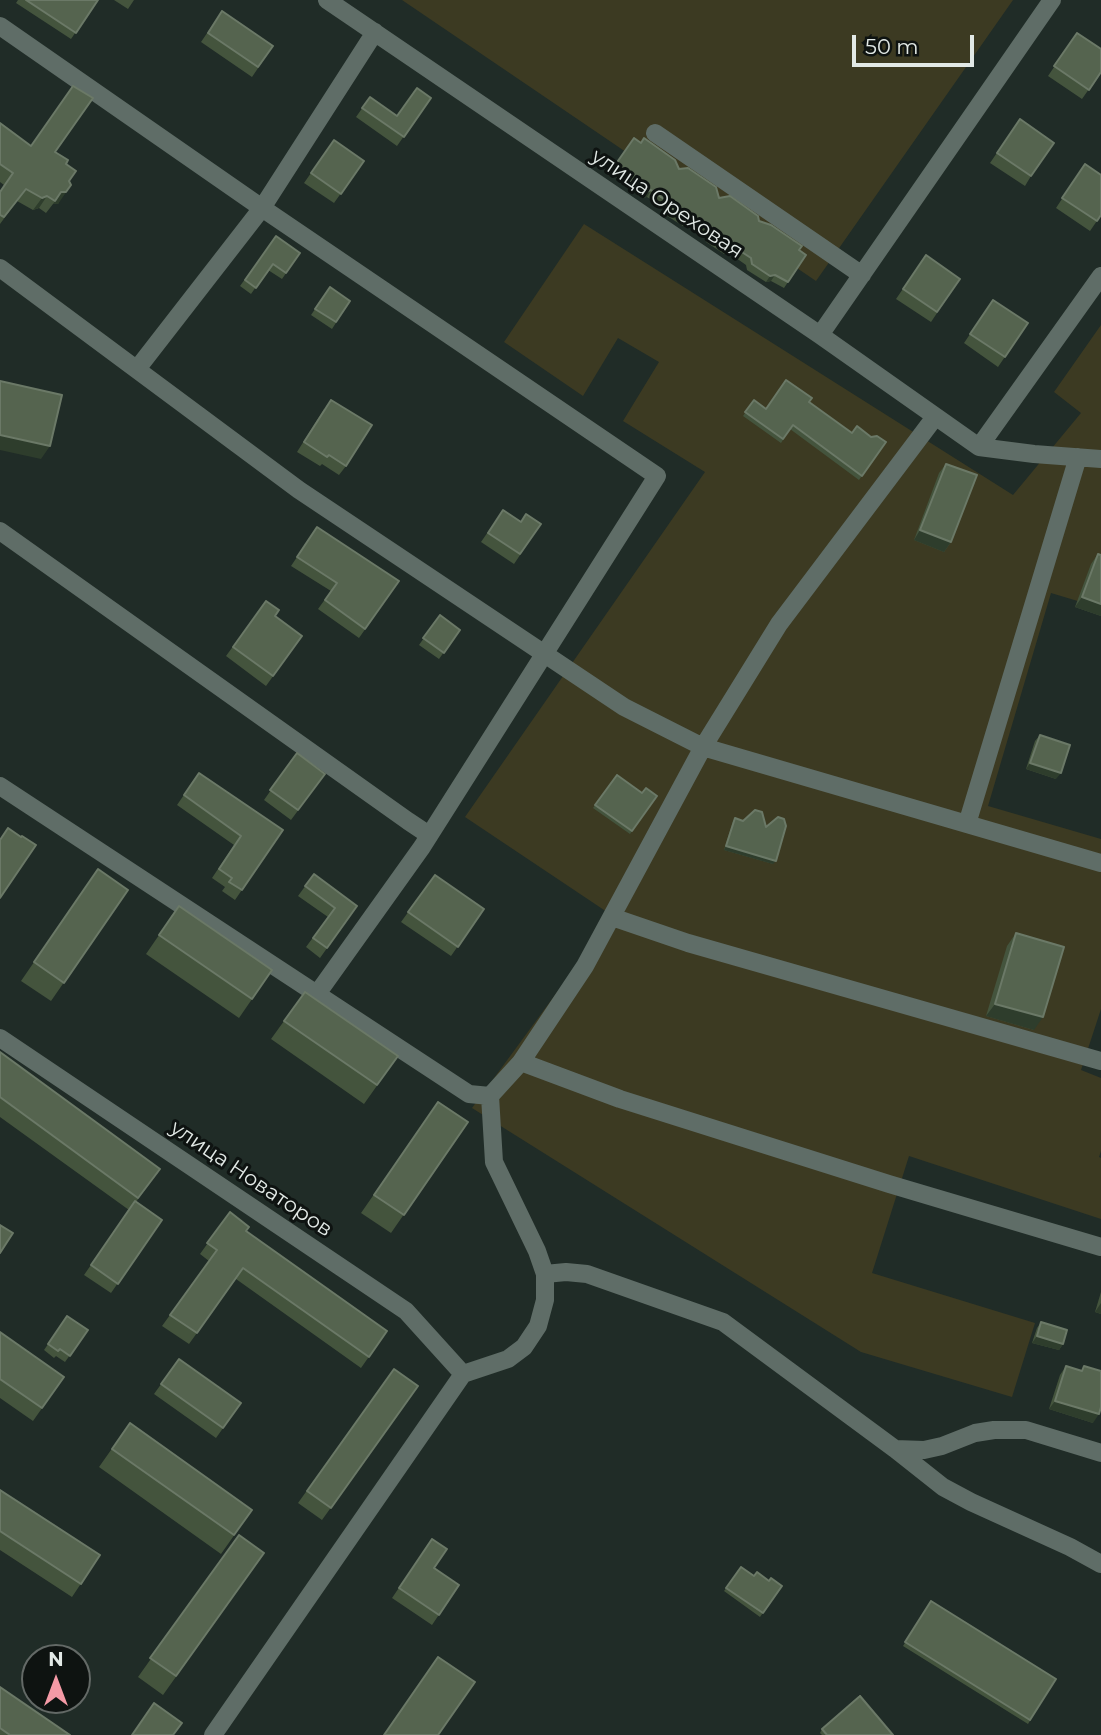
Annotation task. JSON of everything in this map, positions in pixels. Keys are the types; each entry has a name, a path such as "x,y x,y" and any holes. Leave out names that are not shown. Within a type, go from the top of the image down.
{"street":[{"name":"улица Ореховая","path":"327,0 820,335 979,447"},
{"path":"820,335 1052,0"},
{"path":"0,26 262,208 657,476 429,835 317,994"},
{"path":"136,369 262,208 375,32"},
{"path":"655,132 862,275"},
{"path":"0,268 299,490 624,707 703,747 1101,863"},
{"path":"1101,276 979,447 1101,459"},
{"path":"214,1735 463,1374 508,1359 524,1347 538,1326 545,1300 545,1274 537,1251 494,1162 490,1097 521,1062 585,965 703,747 779,624 935,417"},
{"path":"967,824 1078,457"},
{"path":"0,531 429,835"},
{"path":"0,786 469,1094 490,1097"},
{"path":"612,917 688,943 1101,1061"},
{"name":"улица Новаторов","path":"0,1038 406,1311 463,1374"},
{"path":"521,1062 620,1099 889,1184 1101,1247"},
{"path":"545,1274 587,1274 723,1322 943,1487 1101,1564"},
{"path":"895,1449 924,1450 975,1433 1026,1430 1101,1453"}],"shaded area":[{"path":"402,0 1013,0 816,281"},
{"path":"584,224 1013,495 1081,413 1054,392 1101,325 1101,608 1051,593 988,806 1101,839 1101,1009 1081,1070 1101,1078 1101,1219 909,1156 872,1273 1035,1323 1012,1397 861,1352 472,1108 613,916 465,817 705,472 623,421 659,362 618,338 583,396 504,342"}],"building":[{"path":"26,0 98,0 76,33"},
{"path":"222,11 273,46 258,67 208,33"},
{"path":"1077,33 1101,49 1101,72 1089,90 1054,66"},
{"path":"73,86 93,98 55,152 68,160 66,164 76,171 69,181 71,185 66,192 61,192 55,201 47,196 42,198 26,189 4,217 0,215 0,192 13,173 0,164 0,123 31,146"},
{"path":"417,88 431,98 404,137 362,108 370,97 397,116"},
{"path":"1020,119 1054,143 1031,176 997,153"},
{"path":"634,138 641,143 644,138 675,160 679,169 688,168 716,187 719,198 730,196 758,216 759,221 771,225 802,246 799,250 806,255 788,282 775,275 770,276 752,264 751,258 734,247 729,248 710,235 710,230 669,207 668,202 651,190 646,192 628,179 627,172 613,168"},
{"path":"334,140 364,161 341,194 311,173"},
{"path":"1085,164 1101,175 1101,215 1097,221 1062,198"},
{"path":"276,236 300,253 286,273 273,264 256,288 245,280"},
{"path":"926,255 960,279 937,312 903,289"},
{"path":"330,287 350,301 336,322 315,309"},
{"path":"993,300 1028,323 1005,357 970,334"},
{"path":"786,380 812,398 809,402 852,433 857,426 871,437 877,436 886,442 862,476 793,425 783,439 745,412 754,400 766,409"},
{"path":"0,381 62,395 50,446 0,435"},
{"path":"331,400 372,425 346,466 304,442"},
{"path":"946,464 977,475 951,542 920,530"},
{"path":"503,510 521,522 526,514 541,524 520,554 488,533"},
{"path":"317,527 399,581 365,629 325,600 337,583 297,557"},
{"path":"1098,554 1101,555 1101,604 1082,597"},
{"path":"266,601 279,610 275,616 302,636 273,676 233,647"},
{"path":"440,615 460,630 444,653 423,638"},
{"path":"1040,735 1070,745 1061,773 1030,763"},
{"path":"297,753 325,774 298,810 270,790"},
{"path":"199,773 283,830 242,890 229,882 232,878 219,869 241,836 184,795"},
{"path":"617,775 642,793 646,788 657,796 632,831 595,805"},
{"path":"755,810 762,812 766,827 778,817 784,819 786,826 776,861 726,846 735,818 743,821"},
{"path":"8,828 36,845 0,898 0,840"},
{"path":"98,869 128,890 64,983 34,962"},
{"path":"314,874 357,906 327,948 313,938 335,908 305,886"},
{"path":"435,875 484,909 458,947 408,912"},
{"path":"179,906 272,970 252,999 159,935"},
{"path":"1016,933 1064,947 1043,1017 995,1004"},
{"path":"305,992 398,1056 377,1085 284,1021"},
{"path":"0,1052 160,1169 138,1198 0,1097"},
{"path":"438,1102 468,1122 404,1215 374,1195"},
{"path":"135,1201 162,1220 118,1284 91,1265"},
{"path":"230,1212 249,1227 246,1231 387,1331 369,1357 243,1268 197,1333 170,1315 217,1250 207,1243"},
{"path":"0,1225 13,1233 0,1253"},
{"path":"67,1316 88,1330 70,1356 48,1344"},
{"path":"1041,1322 1067,1330 1063,1344 1037,1336"},
{"path":"0,1332 64,1377 42,1408 0,1379"},
{"path":"179,1359 241,1403 223,1428 161,1384"},
{"path":"1066,1366 1082,1371 1084,1366 1101,1371 1099,1414 1055,1401"},
{"path":"394,1369 418,1386 331,1508 307,1491"},
{"path":"130,1423 252,1510 234,1535 112,1449"},
{"path":"0,1490 100,1555 81,1584 0,1531"},
{"path":"239,1535 264,1553 176,1676 150,1658"},
{"path":"432,1539 447,1549 434,1568 459,1585 439,1615 399,1588"},
{"path":"741,1567 754,1576 757,1572 782,1586 763,1613 726,1588"},
{"path":"931,1601 1056,1679 1030,1720 905,1642"},
{"path":"438,1657 475,1682 438,1735 384,1735"},
{"path":"0,1687 21,1701 21,1714 39,1714 70,1735 10,1735 0,1728"},
{"path":"860,1696 893,1735 827,1735 822,1729"},
{"path":"154,1703 182,1723 173,1735 132,1735"}]}
